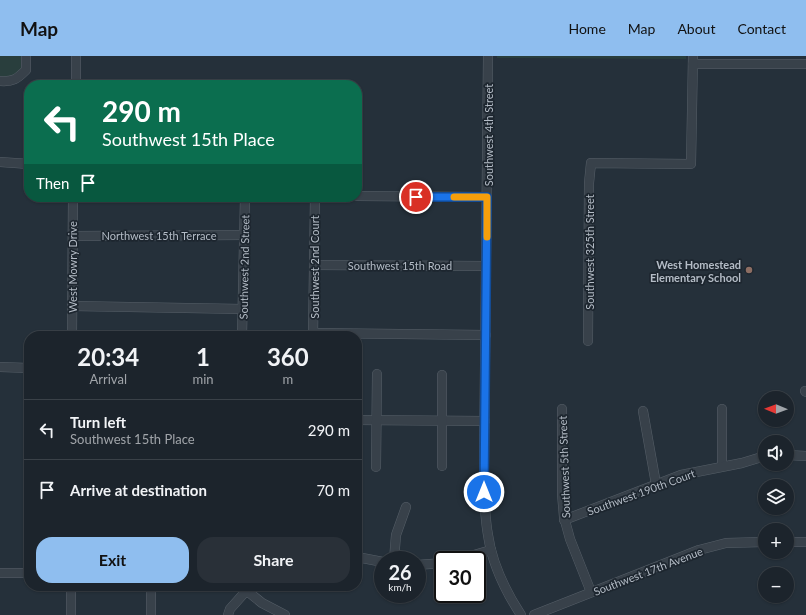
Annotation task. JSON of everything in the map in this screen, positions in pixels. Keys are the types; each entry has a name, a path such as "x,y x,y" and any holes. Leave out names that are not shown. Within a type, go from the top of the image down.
{"street":[{"path":"0,81 10,82 19,77 26,70 26,56"},
{"path":"76,56 76,80"},
{"name":"Southwest 4th Street","path":"488,56 484,504 491,550 507,590 521,615"},
{"path":"693,60 806,64"},
{"name":"Southwest 325th Street","path":"588,341 591,163 691,164 693,60"},
{"path":"0,162 24,164"},
{"path":"362,196 487,197"},
{"name":"West Mowry Drive","path":"72,331 73,202"},
{"name":"Southwest 2nd Street","path":"242,331 245,202"},
{"name":"Southwest 2nd Court","path":"314,331 315,202"},
{"name":"Northwest 15th Terrace","path":"73,236 245,235"},
{"name":"Southwest 15th Road","path":"314,265 486,266"},
{"path":"72,306 243,309"},
{"path":"362,335 486,335"},
{"path":"0,367 24,368"},
{"path":"376,467 377,374"},
{"path":"442,375 442,466"},
{"name":"Southwest 5th Street","path":"562,409 562,494 564,520 591,592"},
{"path":"722,409 722,466"},
{"path":"644,411 656,484"},
{"path":"362,420 484,421"},
{"path":"794,455 806,456"},
{"name":"Southwest 190th Court","path":"564,520 688,473 758,458"},
{"path":"395,551 396,535 406,507"},
{"name":"Southwest 17th Avenue","path":"534,615 710,547 734,542 758,542"},
{"path":"794,542 806,542"},
{"path":"486,551 491,550"},
{"path":"362,558 374,560"},
{"path":"0,573 24,573"},
{"path":"71,591 71,615"},
{"path":"228,615 230,609 243,591"},
{"path":"247,591 266,606 285,615"},
{"path":"151,594 151,615"}],"green space":[{"path":"0,56 25,56 25,70 19,76 0,80"},
{"path":"497,56 686,56 686,59 497,58"}],"slow traffic":[{"path":"454,197 487,197 487,237"}],"place":[{"name":"West Homestead Elementary School","path":"749,270"}],"route":[{"path":"416,197 487,197 484,492"}]}
